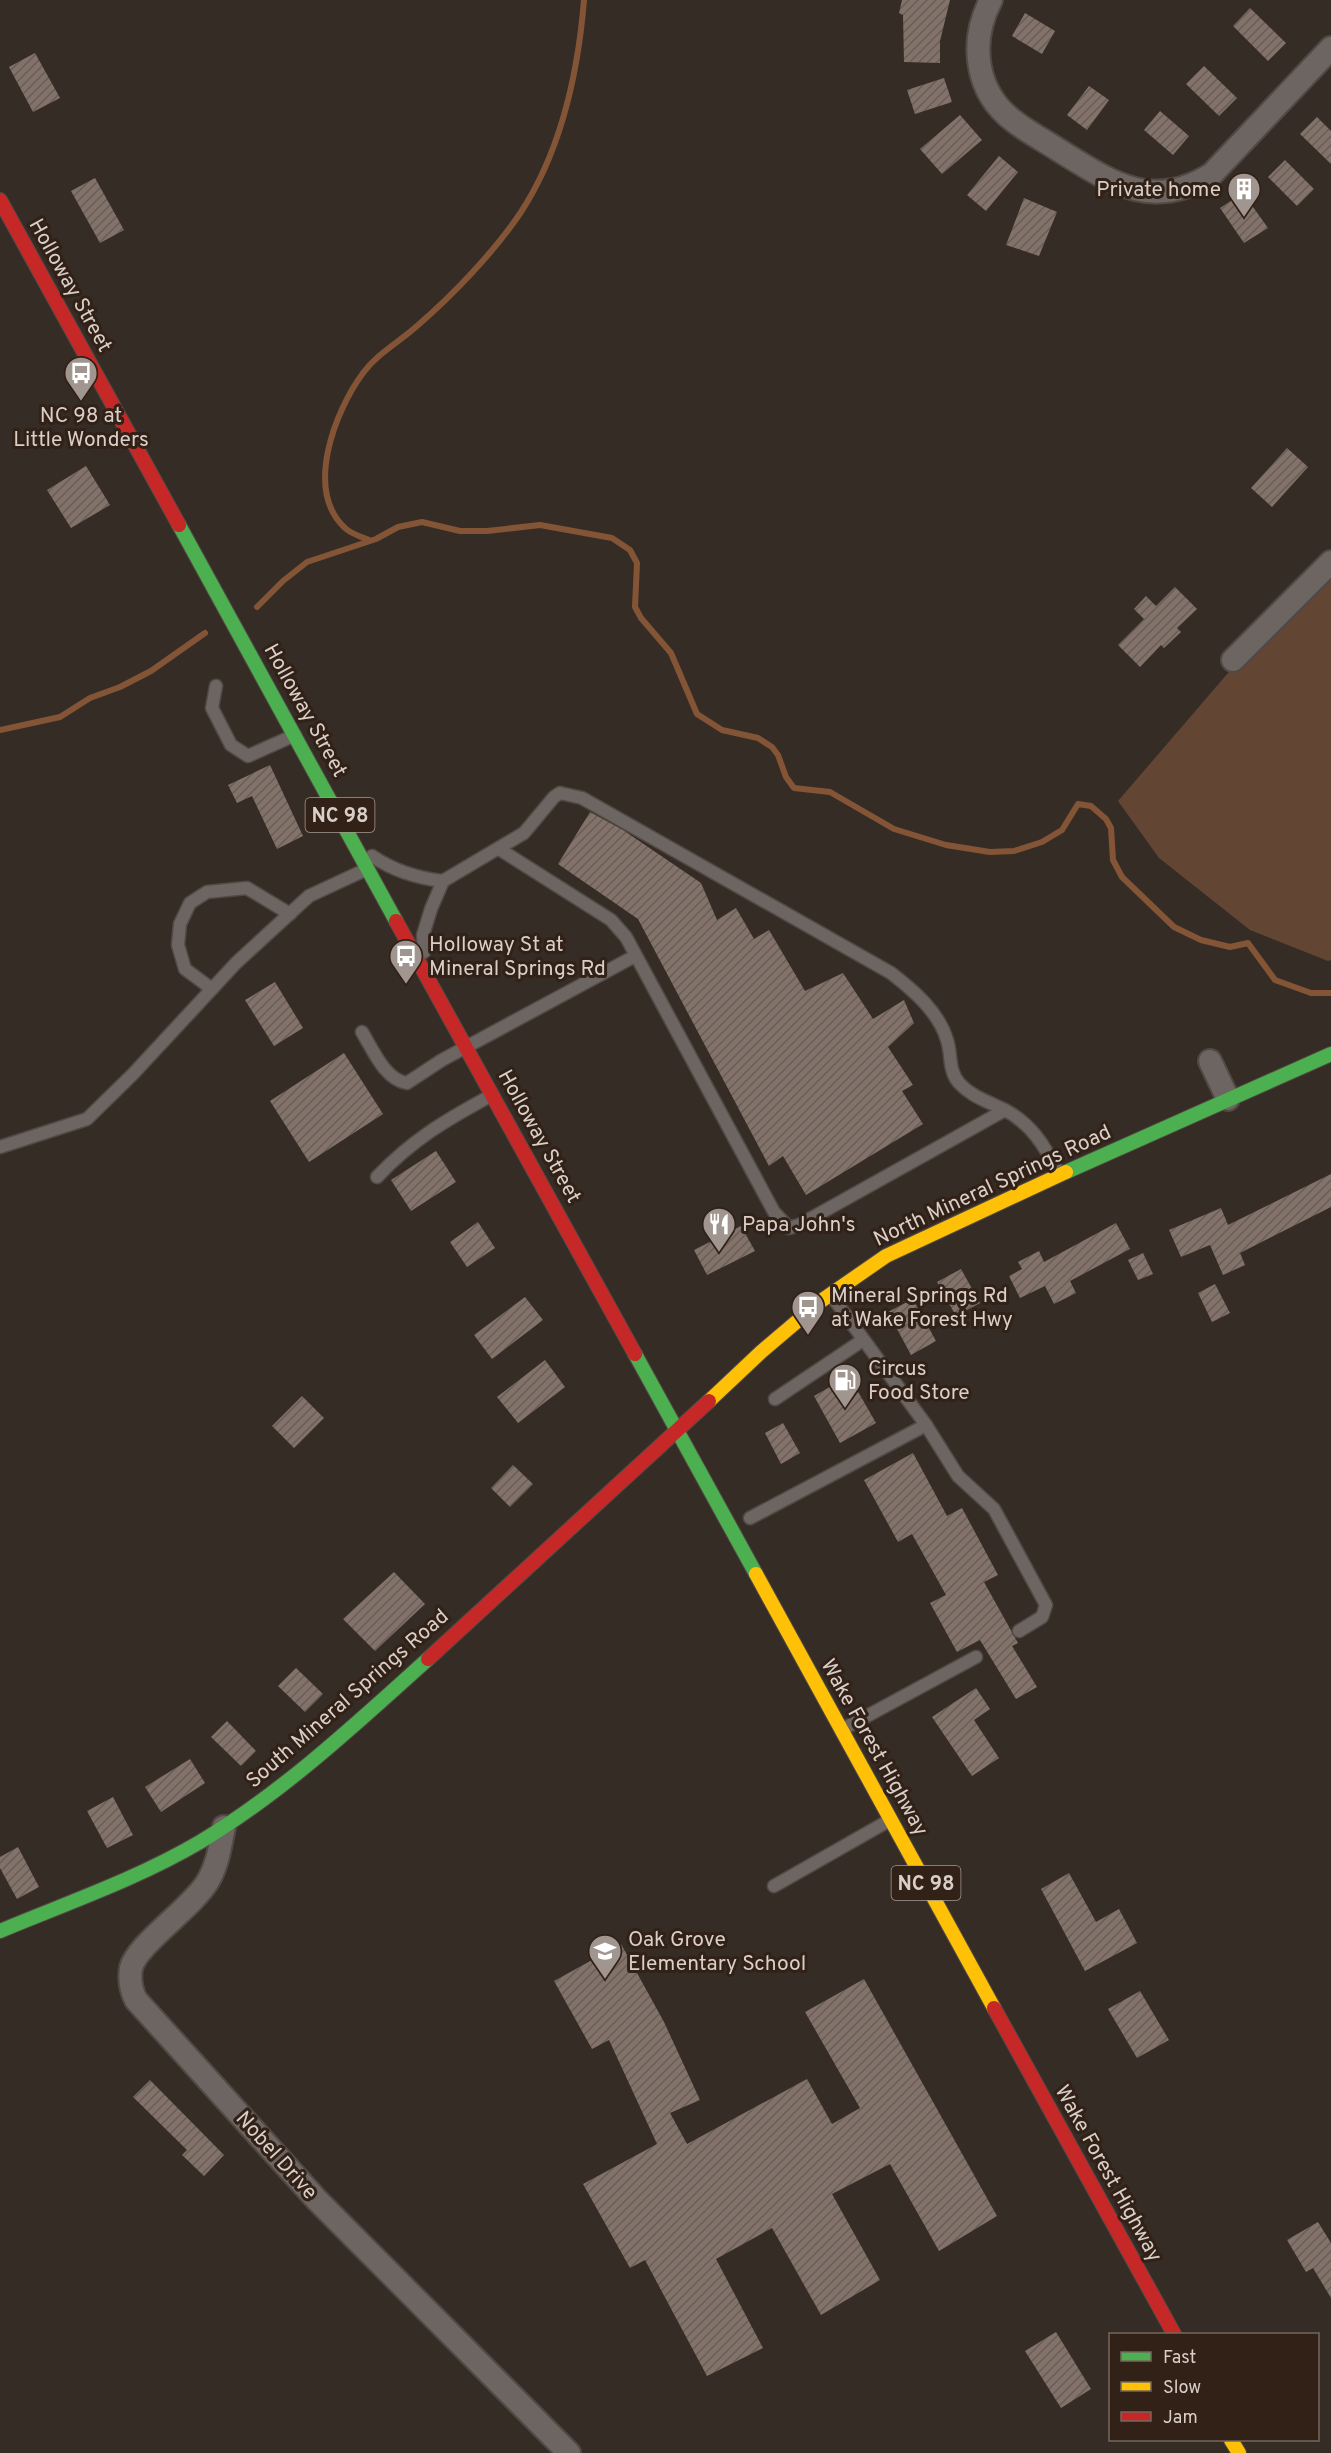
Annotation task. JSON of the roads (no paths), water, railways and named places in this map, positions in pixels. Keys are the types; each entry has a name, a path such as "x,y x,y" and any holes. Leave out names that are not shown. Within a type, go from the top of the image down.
{"main road":[{"name":"Holloway Street","path":"0,200 678,1431"},
{"name":"North Mineral Springs Road","path":"678,1431 785,1331 830,1294 886,1256 1059,1175 1331,1054"},
{"name":"Wake Forest Highway","path":"678,1431 1173,2333"},
{"name":"South Mineral Springs Road","path":"0,1931 170,1858 224,1827 284,1784 393,1690 678,1431"}],"street":[{"path":"991,0 982,21 977,48 984,84 994,102 1014,122 1103,178 1123,188 1144,192 1180,190 1212,174 1331,48"},
{"path":"1233,660 1331,562"},
{"path":"1210,1061 1228,1099"},
{"name":"Nobel Drive","path":"224,1827 218,1859 207,1882 174,1920 144,1947 132,1965 131,1988 136,2000 317,2200 569,2453"}],"lane":[{"path":"216,686 212,708 231,745 248,756 296,735"},
{"path":"357,846 387,866 416,878 443,881 524,833 560,793 582,798 891,973 907,985 935,1015 947,1040 951,1068 957,1081 971,1095 1005,1110 1029,1126 1046,1146 1059,1175"},
{"path":"499,849 611,920 626,937 774,1212 789,1228 799,1225 1005,1110"},
{"path":"0,1147 87,1119 236,963 309,896 369,868"},
{"path":"424,969 423,935 443,881"},
{"path":"212,989 185,969 178,945 180,924 190,903 207,892 247,888 290,914"},
{"path":"362,1032 388,1073 399,1082 407,1083 467,1047 636,956"},
{"path":"377,1177 400,1153 431,1129 493,1094"},
{"path":"830,1294 926,1425 958,1476 994,1509 1046,1605 1042,1617 1019,1631"},
{"path":"775,1399 863,1340"},
{"path":"750,1518 926,1425"},
{"path":"842,1730 976,1657"},
{"path":"774,1886 891,1820"}],"waterway":[{"path":"369,540 345,528 333,512 327,493 325,472 334,429 363,373 382,354 431,314 473,272 511,227 535,188 547,163 566,110 577,55 584,0"},
{"path":"257,607 283,581 307,562 376,539 398,527 422,522 460,531 487,531 540,525 612,538 630,550 637,563 635,607 641,618 671,653 697,714 722,730 758,738 772,747 778,755 786,777 794,788 830,792 894,829 946,845 990,852 1014,851 1042,842 1062,830 1078,804 1091,806 1106,819 1111,828 1113,860 1122,877 1174,927 1201,940 1230,947 1248,943 1275,980 1311,993 1331,993"},
{"path":"0,730 60,717 90,698 120,687 151,671 205,633"}],"place":[{"name":"Private home","path":"1244,218"},
{"name":"NC 98 at Little Wonders","path":"81,402"},
{"name":"Holloway St at Mineral Springs Rd","path":"406,985"},
{"name":"Papa John's","path":"719,1253"},
{"name":"Mineral Springs Rd at Wake Forest Hwy","path":"808,1336"},
{"name":"Circus Food Store","path":"845,1409"},
{"name":"Oak Grove Elementary School","path":"605,1980"}]}
